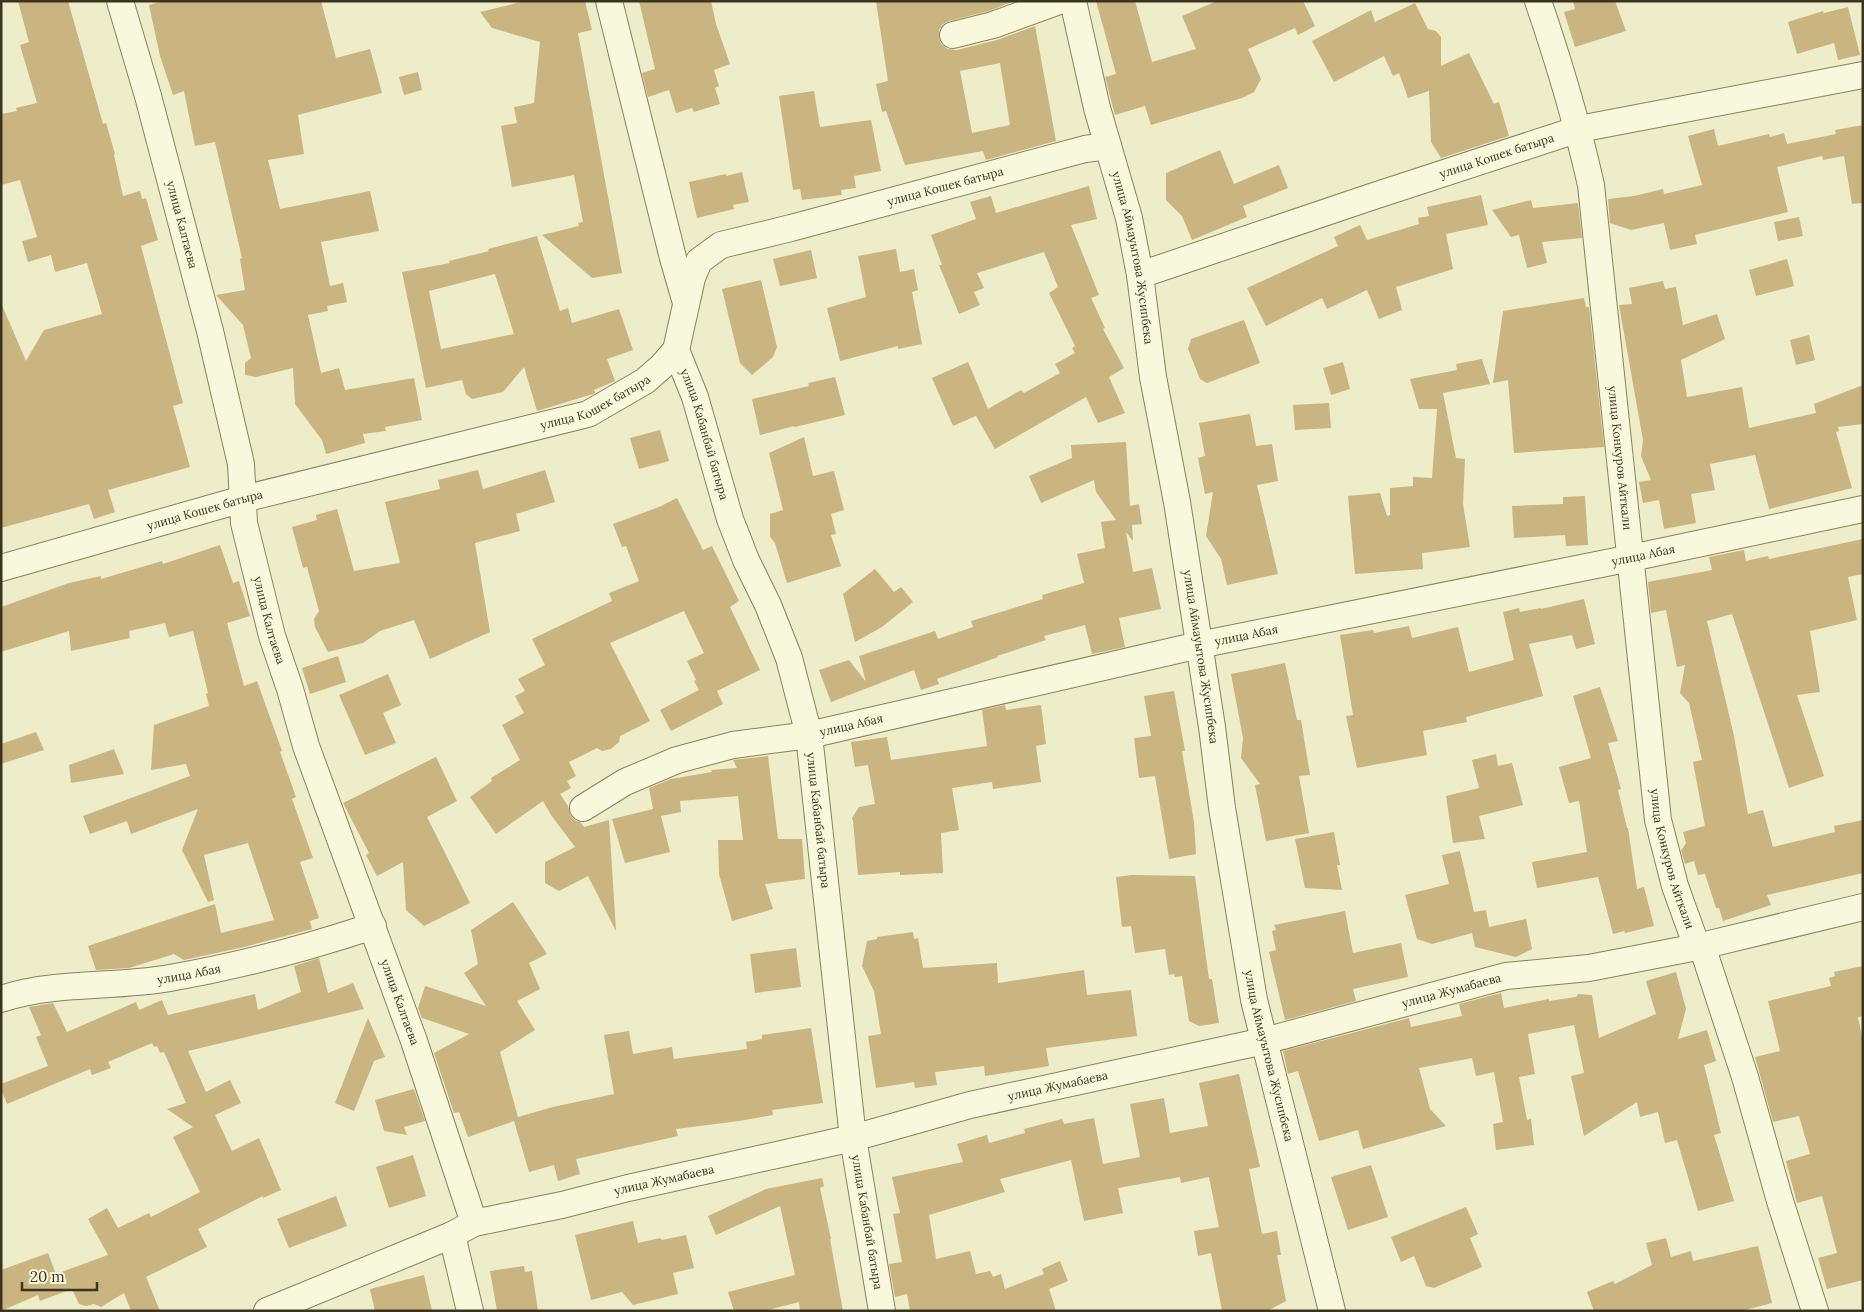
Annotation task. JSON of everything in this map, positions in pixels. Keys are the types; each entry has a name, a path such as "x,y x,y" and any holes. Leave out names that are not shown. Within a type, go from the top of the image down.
{"street":[{"name":"улица Калтаева","path":"120,1 148,96 210,331 241,464 244,523 272,636 330,816 373,926 414,1041 463,1229 470,1311"},
{"path":"609,1 686,305"},
{"path":"953,35 993,25 1059,1"},
{"name":"улица Аймауытова Жусипбека","path":"1072,1 1097,108 1129,218 1140,275 1154,377 1177,502 1212,727 1222,808 1254,1000 1332,1311"},
{"name":"улица Конкуров Айткали","path":"1538,1 1579,129 1592,185 1658,820 1675,886 1699,947 1744,1077 1780,1201 1815,1311"},
{"name":"улица Кошек батыра","path":"1140,275 1579,129 1863,75"},
{"name":"улица Кошек батыра","path":"1,568 243,499 588,414 645,381 676,350 692,278 699,261 721,246 1085,149 1108,146"},
{"name":"улица Кабанбай батыра","path":"676,350 695,397 730,519 789,658 809,735 854,1138 882,1311"},
{"name":"улица Абая","path":"583,808 625,782 677,760 733,745 809,735 1199,645 1863,509"},
{"name":"улица Жумабаева","path":"267,1311 463,1229 628,1188 854,1138 970,1105 1264,1041 1506,976 1589,968 1699,947 1863,906"},
{"name":"улица Абая","path":"1,999 25,991 49,988 170,978 323,942 373,926"}],"building":[{"path":"18,1 68,1 103,124 106,123 115,154 123,196 140,191 142,199 146,198 158,240 141,246 183,403 173,406 190,467 108,490 115,512 94,519 89,504 1,528 1,303 26,361 44,330 102,314 87,263 55,272 51,255 28,262 22,241 37,237 20,180 1,185 1,114 17,111 16,108 37,103 20,45 29,42"},
{"path":"164,1 321,1 336,58 370,49 382,93 298,115 304,154 268,160 280,209 370,191 379,231 321,242 330,286 343,283 347,302 327,306 328,311 308,315 321,373 339,368 345,390 414,378 422,420 385,427 386,431 363,434 365,443 326,454 322,440 295,404 293,368 256,377 245,375 245,363 251,358 243,325 216,295 245,290 240,259 242,258 215,142 195,146 184,91 173,95 160,56 149,5"},
{"path":"525,1 585,1 592,30 578,33 622,273 592,278 542,235 579,226 578,223 583,222 574,175 512,187 501,126 517,123 514,107 534,103 540,42 492,28 480,12"},
{"path":"639,1 711,1 716,24 730,64 714,70 719,86 715,88 720,104 694,112 692,108 676,113 669,90 648,97 642,73 655,69"},
{"path":"876,1 1014,1 989,11 943,24 939,30 939,39 942,45 948,49 957,50 997,40 1035,26 1056,141 986,160 983,151 905,165 886,111 882,112 876,84 888,81","holes":["1000,63 1010,125 972,133 960,71"]},
{"path":"1096,1 1135,1 1152,62 1196,49 1182,16 1217,1 1303,1 1315,26 1298,35 1295,28 1248,49 1261,79 1254,92 1242,98 1151,125 1145,106 1115,115 1105,77 1116,74"},
{"path":"1573,1 1615,1 1626,31 1575,47 1564,12 1575,9"},
{"path":"1415,3 1428,29 1436,31 1441,37 1441,66 1469,53 1494,104 1499,102 1509,136 1441,158 1431,142 1429,91 1408,98 1399,73 1393,76 1384,56 1334,82 1312,41 1371,10 1375,22"},
{"path":"1848,7 1860,55 1838,60 1834,43 1797,54 1788,22 1823,11 1824,13"},
{"path":"418,72 422,90 404,95 399,77"},
{"path":"814,91 820,127 871,120 881,171 854,176 856,188 841,190 842,195 802,200 800,189 793,190 779,96"},
{"path":"1863,125 1863,203 1852,204 1844,156 1823,160 1822,156 1777,167 1788,212 1695,235 1697,244 1670,250 1664,223 1631,230 1610,223 1608,199 1634,196 1663,189 1664,194 1702,185 1688,136 1714,129 1718,146 1769,134 1770,137 1784,133 1787,144 1836,134 1835,130"},
{"path":"1220,150 1234,184 1279,165 1288,188 1243,206 1247,217 1192,240 1182,216 1166,200 1166,173"},
{"path":"742,172 749,202 733,205 734,209 697,218 689,182"},
{"path":"1089,186 1097,219 1071,225 1099,295 1091,298 1105,328 1103,329 1124,368 1109,377 1125,413 1098,423 1086,397 995,449 976,416 978,415 953,426 932,378 968,362 988,409 1021,390 1024,393 1060,373 1055,364 1075,353 1072,348 1075,346 1049,293 1058,287 1044,252 977,273 984,288 974,292 980,305 959,314 939,265 942,265 931,235 976,219 970,202 991,196 996,213"},
{"path":"1481,195 1488,225 1446,234 1453,269 1396,287 1402,310 1379,319 1367,290 1327,309 1322,298 1266,326 1247,288 1338,246 1334,237 1360,225 1367,240 1419,224 1418,218 1429,216 1427,207"},
{"path":"1531,200 1533,208 1578,203 1582,238 1542,242 1547,263 1527,268 1519,235 1511,237 1492,210"},
{"path":"1799,217 1803,236 1778,241 1774,222"},
{"path":"537,236 560,311 568,308 572,323 619,309 633,350 607,359 615,381 594,390 595,393 593,394 537,411 524,367 503,392 472,399 466,394 462,380 426,388 402,272 450,263 449,261 489,251 488,249","holes":["495,274 514,334 441,349 429,291"]},
{"path":"896,249 900,272 914,269 918,290 912,292 922,344 898,349 898,346 840,361 827,308 866,297 858,256"},
{"path":"811,250 817,278 780,286 773,259"},
{"path":"1787,259 1794,286 1756,296 1749,270"},
{"path":"761,280 777,347 773,357 752,375 740,363 722,289"},
{"path":"1663,281 1665,289 1676,287 1683,325 1717,314 1725,339 1681,360 1687,397 1742,387 1749,428 1816,413 1814,404 1863,385 1863,424 1838,427 1839,431 1836,432 1852,488 1769,509 1755,455 1710,464 1715,490 1691,494 1696,523 1664,529 1659,500 1643,503 1639,482 1651,480 1641,456 1643,440 1619,305 1632,304 1629,288"},
{"path":"1584,298 1586,307 1589,307 1604,447 1514,453 1508,380 1493,383 1503,311"},
{"path":"1244,320 1260,363 1207,383 1200,379 1188,349 1191,339"},
{"path":"1809,335 1815,360 1796,365 1790,340"},
{"path":"1482,359 1490,384 1443,393 1456,458 1465,459 1463,504 1470,547 1422,553 1423,569 1355,574 1348,496 1380,493 1387,516 1390,515 1390,488 1413,486 1413,477 1432,478 1437,409 1419,409 1410,379 1457,370 1456,364"},
{"path":"1343,362 1350,389 1331,395 1323,368"},
{"path":"835,377 845,415 760,435 752,399 809,386 808,383"},
{"path":"1329,403 1331,428 1295,430 1293,405"},
{"path":"1250,414 1256,446 1272,444 1278,481 1257,485 1278,574 1227,585 1221,559 1206,536 1213,492 1205,494 1198,458 1205,456 1199,423"},
{"path":"660,430 669,461 639,469 630,438"},
{"path":"804,437 813,476 834,471 844,510 831,514 836,534 831,535 841,566 787,583 775,543 770,537 770,514 783,510 769,453"},
{"path":"1126,442 1130,506 1139,504 1142,524 1132,525 1133,541 1126,532 1133,572 1152,568 1161,609 1119,618 1125,647 1092,654 1085,625 1044,636 1046,640 937,679 939,684 921,690 914,670 831,702 819,670 849,660 866,682 859,656 935,631 938,639 973,627 971,621 1043,599 1042,595 1084,583 1077,554 1105,548 1101,522 1116,520 1096,492 1094,480 1041,503 1029,476 1072,458 1071,445"},
{"path":"478,470 483,489 545,470 555,502 516,514 520,531 475,543 490,632 430,659 414,620 380,631 363,643 328,652 315,627 314,619 319,611 307,567 303,568 292,527 317,520 316,515 337,509 354,571 400,563 385,502 440,489 438,480"},
{"path":"1585,496 1588,545 1566,546 1565,535 1514,538 1512,506 1563,504 1563,497"},
{"path":"677,498 703,550 712,546 739,601 730,607 760,670 717,691 723,704 671,731 660,710 699,690 687,661 704,653 684,611 610,643 650,721 620,736 619,742 611,749 602,751 597,748 569,762 576,776 567,781 571,788 560,794 568,806 571,816 584,827 609,820 616,931 588,876 559,891 545,883 545,862 575,847 543,801 496,834 470,797 492,781 491,778 520,760 502,725 524,713 515,696 525,691 518,679 545,665 532,639 612,601 609,593 639,581 626,546 622,547 613,524 659,507"},
{"path":"1863,539 1863,574 1848,577 1857,620 1810,631 1820,692 1797,695 1824,776 1789,788 1732,614 1707,621 1734,736 1748,814 1763,810 1773,847 1835,832 1834,826 1863,820 1863,873 1767,895 1771,905 1723,921 1719,908 1716,908 1705,874 1698,875 1694,861 1685,864 1681,851 1686,843 1683,832 1705,826 1693,762 1702,760 1689,703 1680,693 1685,665 1677,667 1666,610 1651,613 1648,582 1712,570 1709,557 1744,550 1746,561 1768,556 1769,559"},
{"path":"220,545 233,583 239,581 250,616 227,623 244,686 257,681 282,751 280,752 296,797 292,799 313,858 300,862 319,918 310,921 312,929 244,947 184,960 174,954 129,968 96,970 88,946 215,904 221,933 274,920 248,843 204,855 214,900 208,902 182,850 198,809 131,834 127,821 90,834 83,816 190,776 186,764 151,770 154,725 209,706 206,694 208,693 193,631 169,637 165,623 129,631 130,638 71,651 69,631 1,652 1,607 69,583 101,576 101,579 162,561 163,564"},
{"path":"875,569 894,592 901,587 913,602 882,627 855,642 843,594"},
{"path":"1584,599 1595,644 1576,649 1572,635 1529,644 1543,696 1466,717 1467,722 1423,731 1427,755 1357,768 1346,716 1353,715 1340,635 1373,630 1374,633 1409,626 1412,638 1458,627 1469,672 1514,660 1503,612 1519,608 1520,612 1541,609"},
{"path":"338,656 346,682 310,694 302,668"},
{"path":"1285,663 1297,720 1301,720 1310,775 1299,776 1309,833 1266,841 1255,785 1260,784 1241,758 1243,738 1231,674"},
{"path":"388,674 401,705 383,713 396,743 365,755 339,695"},
{"path":"1600,687 1618,741 1608,743 1621,789 1618,790 1628,828 1637,889 1644,887 1654,926 1613,934 1598,877 1537,888 1532,862 1587,852 1579,801 1569,803 1559,767 1591,758 1573,696"},
{"path":"1174,691 1185,751 1182,751 1194,822 1196,854 1169,859 1155,776 1139,778 1134,738 1151,736 1144,696"},
{"path":"1005,705 1006,710 1041,705 1046,744 1036,746 1041,782 993,789 992,782 952,788 959,830 941,833 943,873 900,875 900,872 858,875 852,818 859,807 875,804 868,765 855,767 851,742 887,737 891,760 987,746 982,710"},
{"path":"36,732 44,750 1,764 1,744"},
{"path":"114,749 124,774 71,783 69,765"},
{"path":"1496,754 1498,766 1512,763 1523,805 1479,816 1485,839 1453,843 1446,796 1479,788 1472,760"},
{"path":"768,756 778,839 802,839 805,879 765,884 773,909 732,921 719,874 718,840 743,840 738,796 680,801 681,812 661,816 670,852 625,863 612,819 653,809 649,788 671,779 712,772 711,770 737,768 733,760"},
{"path":"436,757 457,801 427,817 470,903 424,926 406,910 403,862 377,876 366,855 369,853 343,803"},
{"path":"1334,832 1340,865 1337,865 1342,890 1305,888 1295,839"},
{"path":"1460,851 1474,912 1486,910 1489,927 1526,919 1532,949 1516,957 1475,947 1472,933 1432,944 1417,939 1405,895 1449,884 1442,855"},
{"path":"1132,875 1195,876 1209,979 1212,979 1219,1023 1199,1026 1189,1021 1182,976 1175,977 1174,974 1169,975 1165,949 1135,953 1131,926 1122,927 1116,877"},
{"path":"513,902 547,954 529,963 540,989 517,1001 535,1030 500,1052 518,1117 553,1107 614,1094 604,1035 629,1031 633,1054 672,1047 674,1059 747,1049 746,1042 762,1039 762,1035 811,1028 823,1103 772,1110 773,1115 676,1129 678,1136 576,1159 580,1174 558,1181 554,1165 529,1172 514,1121 468,1137 459,1112 454,1113 434,1053 469,1034 422,1018 418,1008 425,986 486,1006 464,973 478,964 471,930"},
{"path":"1345,911 1353,953 1401,943 1408,977 1353,989 1356,1001 1285,1020 1269,952 1276,950 1272,931 1276,930 1274,925"},
{"path":"913,932 914,939 918,938 923,968 997,963 998,983 1084,970 1087,995 1131,990 1137,1036 1046,1048 1049,1066 985,1076 984,1066 935,1072 937,1085 915,1088 914,1082 876,1088 868,1036 881,1034 874,991 862,966 867,941 877,939 877,937"},
{"path":"796,948 801,987 755,993 750,954"},
{"path":"319,958 328,993 353,983 364,1009 188,1051 206,1092 230,1080 241,1103 215,1115 232,1151 259,1138 281,1190 263,1198 263,1196 198,1229 207,1247 146,1277 160,1311 131,1311 124,1293 101,1307 94,1304 86,1306 79,1304 72,1289 40,1301 38,1295 1,1311 1,1270 48,1253 56,1274 108,1255 88,1219 107,1208 118,1228 149,1213 151,1217 200,1192 173,1137 193,1127 167,1109 186,1103 164,1052 160,1053 157,1046 154,1047 152,1043 108,1062 111,1068 92,1075 90,1069 7,1104 1,1084 48,1066 36,1037 41,1035 29,1007 53,1003 67,1032 136,1002 139,1010 162,1000 168,1015 255,994 258,1010 301,992 294,966"},
{"path":"1863,966 1863,1016 1858,1017 1863,1042 1863,1280 1827,1289 1818,1258 1837,1253 1822,1196 1797,1203 1786,1161 1810,1154 1799,1116 1773,1122 1755,1057 1780,1051 1768,1001 1831,986 1829,978 1835,976 1834,972"},
{"path":"1676,972 1686,1009 1678,1039 1707,1030 1716,1061 1704,1065 1721,1133 1714,1135 1734,1201 1698,1211 1677,1140 1665,1143 1658,1112 1640,1117 1637,1102 1584,1136 1571,1076 1584,1073 1574,1025 1528,1034 1535,1074 1519,1077 1527,1120 1531,1119 1534,1145 1496,1150 1493,1124 1503,1122 1494,1072 1476,1076 1472,1058 1419,1068 1430,1109 1446,1126 1363,1149 1358,1130 1319,1141 1298,1071 1288,1074 1283,1051 1409,1018 1411,1027 1462,1016 1459,1004 1501,993 1504,1008 1549,999 1549,1001 1576,997 1578,994 1592,995 1599,1038 1656,1014 1646,981"},
{"path":"368,1018 385,1057 374,1061 354,1111 335,1103"},
{"path":"1239,1074 1260,1167 1249,1169 1262,1234 1277,1231 1281,1255 1277,1255 1286,1301 1267,1311 1222,1311 1211,1253 1198,1256 1194,1231 1219,1227 1209,1177 1181,1183 1180,1177 1118,1188 1123,1213 1084,1221 1071,1160 1000,1179 1005,1192 929,1215 936,1259 970,1251 976,1274 990,1271 993,1277 1001,1274 1005,1289 1044,1274 1042,1269 1060,1261 1068,1281 1049,1289 1056,1311 910,1311 907,1294 895,1297 889,1264 902,1262 893,1214 900,1213 892,1177 963,1162 957,1144 987,1135 989,1143 1025,1133 1024,1129 1062,1119 1064,1124 1094,1118 1103,1164 1140,1157 1130,1104 1164,1098 1170,1133 1208,1126 1199,1083"},
{"path":"414,1089 425,1121 404,1127 407,1135 384,1131 375,1100"},
{"path":"413,1155 426,1196 389,1208 376,1167"},
{"path":"1371,1165 1388,1217 1348,1230 1331,1177"},
{"path":"822,1178 824,1186 820,1188 843,1311 800,1311 799,1302 764,1311 734,1311 728,1292 795,1275 780,1206 716,1235 708,1216 766,1189"},
{"path":"336,1196 347,1226 289,1248 277,1219"},
{"path":"1466,1207 1478,1234 1470,1238 1482,1267 1434,1288 1426,1286 1414,1256 1401,1262 1391,1237"},
{"path":"633,1221 638,1243 686,1235 694,1268 673,1273 678,1294 633,1305 622,1292 591,1300 575,1235"},
{"path":"1666,1238 1671,1257 1691,1251 1693,1261 1758,1246 1772,1303 1741,1311 1594,1311 1587,1292 1613,1281 1615,1284 1652,1265 1646,1243"},
{"path":"524,1266 525,1272 532,1271 538,1311 497,1311 490,1271"},
{"path":"424,1275 432,1311 375,1311 370,1289"}]}
